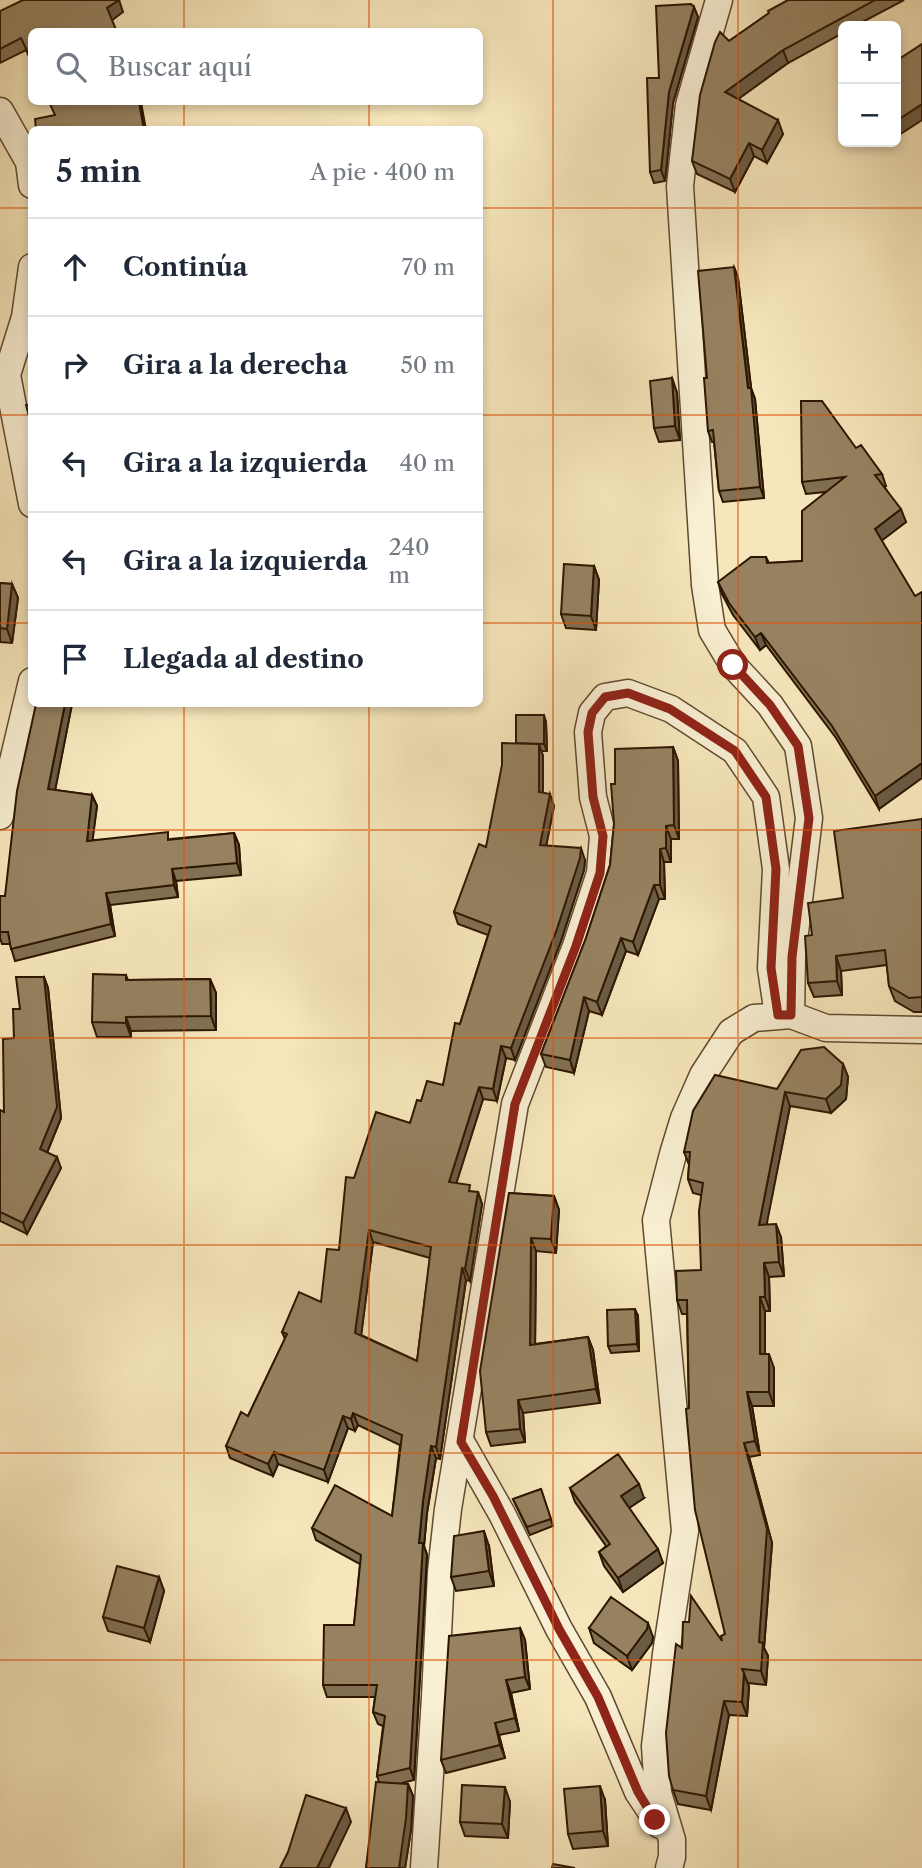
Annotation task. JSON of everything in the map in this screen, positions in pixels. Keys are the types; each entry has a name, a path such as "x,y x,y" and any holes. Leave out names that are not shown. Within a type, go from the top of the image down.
{"street":[{"path":"719,0 689,105 680,186 705,585 712,630 733,665 770,705 798,746 809,818 785,1015"},
{"path":"0,111 28,160"},
{"path":"28,296 25,317 7,375 28,483"},
{"path":"424,1868 441,1572 448,1509 515,1104 576,946 600,873 603,836 593,797 588,732 592,713 605,697 628,693 670,709 735,751 766,797 776,869 771,968 785,1015"},
{"path":"0,816 28,698"},
{"path":"669,1868 672,1840 658,1793 655,1746 685,1531 656,1220 684,1118 704,1075 730,1032 754,1018 785,1015 826,1028 922,1030"},
{"path":"461,1442 497,1505 559,1629 598,1697 638,1792 655,1820 672,1840"}],"building":[{"path":"23,0 119,0 107,8 115,28 28,28 28,53 21,38 0,49 0,11"},
{"path":"788,0 875,0 783,50 725,92 778,120 762,150 749,143 730,179 692,161 700,95 715,42 720,32 729,41 769,13 768,11"},
{"path":"691,4 694,7 669,92 661,170 650,172 647,78 659,78 656,6"},
{"path":"922,44 922,104 901,118 901,84 901,58"},
{"path":"50,105 140,105 143,126 36,126 35,119 55,115"},
{"path":"734,267 748,388 751,388 760,487 719,491 713,430 708,431 704,378 707,378 698,271"},
{"path":"672,378 675,426 654,428 650,381"},
{"path":"801,401 822,401 856,448 861,445 882,474 875,475 901,509 875,529 915,596 922,592 922,763 875,796 832,726 761,633 755,637 729,603 718,582 751,557 766,557 767,563 802,561 802,511 845,477 802,482"},
{"path":"564,564 594,566 591,616 561,614"},
{"path":"0,583 12,584 7,629 0,628"},
{"path":"35,707 64,707 48,789 92,795 87,841 168,832 168,840 234,833 237,863 172,869 174,885 106,893 111,924 11,949 8,932 0,932 0,896 5,896 17,791"},
{"path":"516,715 544,715 544,744 516,743"},
{"path":"502,743 539,744 539,792 550,794 540,845 581,848 580,858 557,929 511,1048 501,1046 493,1089 479,1087 449,1182 470,1185 469,1191 478,1192 465,1269 462,1268 436,1447 431,1446 423,1501 410,1768 377,1776 385,1716 373,1712 377,1685 323,1685 324,1625 354,1625 361,1555 312,1528 335,1485 392,1516 402,1435 353,1413 351,1419 343,1416 324,1470 274,1452 268,1464 226,1446 241,1412 248,1416 287,1334 282,1332 299,1292 321,1302 327,1249 339,1250 346,1177 354,1178 376,1112 410,1123 417,1100 421,1101 427,1081 443,1085 455,1023 460,1024 491,926 454,912 479,844 486,847 502,765","holes":["369,1230 431,1247 417,1361 355,1333"]},
{"path":"673,747 674,825 666,826 666,848 660,849 660,885 654,885 633,942 621,938 597,1002 584,997 570,1060 541,1054 586,938 610,865 614,824 611,784 615,784 615,749"},
{"path":"922,819 922,997 909,998 889,986 885,950 836,956 837,981 808,983 805,936 812,935 808,903 843,898 834,831"},
{"path":"93,974 126,975 126,980 210,979 211,1016 126,1017 126,1023 92,1022"},
{"path":"16,977 44,977 57,1107 40,1149 57,1157 23,1223 0,1212 0,1110 4,1112 3,1039 14,1038 13,1009 20,1009"},
{"path":"824,1047 843,1064 841,1085 826,1099 785,1092 759,1225 776,1224 779,1262 764,1263 765,1297 760,1297 760,1354 769,1354 769,1392 747,1392 755,1441 744,1443 767,1529 759,1642 763,1643 761,1671 742,1669 742,1702 724,1701 706,1796 673,1790 669,1776 666,1733 676,1644 682,1648 683,1622 689,1622 691,1596 722,1641 721,1636 725,1634 695,1510 686,1409 689,1408 687,1300 677,1300 676,1271 701,1270 699,1211 703,1183 688,1179 690,1152 684,1152 693,1111 715,1075 777,1089 801,1050"},
{"path":"509,1193 554,1196 551,1239 531,1238 530,1345 588,1337 596,1389 518,1400 520,1429 486,1432 480,1371"},
{"path":"635,1309 637,1344 608,1346 607,1310"},
{"path":"618,1454 639,1484 621,1496 658,1549 618,1578 599,1552 610,1544 570,1488"},
{"path":"541,1489 551,1519 527,1527 513,1499"},
{"path":"484,1531 489,1571 451,1577 454,1536"},
{"path":"117,1566 159,1577 144,1628 103,1617"},
{"path":"611,1597 648,1623 647,1629 627,1656 589,1628"},
{"path":"520,1628 525,1677 506,1680 515,1718 495,1723 500,1745 441,1760 449,1636"},
{"path":"376,1782 408,1784 399,1868 366,1868"},
{"path":"462,1785 505,1787 502,1824 460,1822"},
{"path":"600,1786 603,1831 568,1834 564,1789"},
{"path":"306,1795 346,1808 317,1868 280,1868 288,1852"},
{"path":"553,1864 575,1868 552,1868"}],"route":[{"path":"655,1820 638,1792 598,1697 559,1629 493,1496 461,1442 515,1104 576,946 600,873 603,836 593,797 588,732 592,713 605,697 628,693 670,709 735,751 766,797 776,869 771,968 778,1015 791,1015 792,957 809,818 798,746 770,705 733,665"}]}
